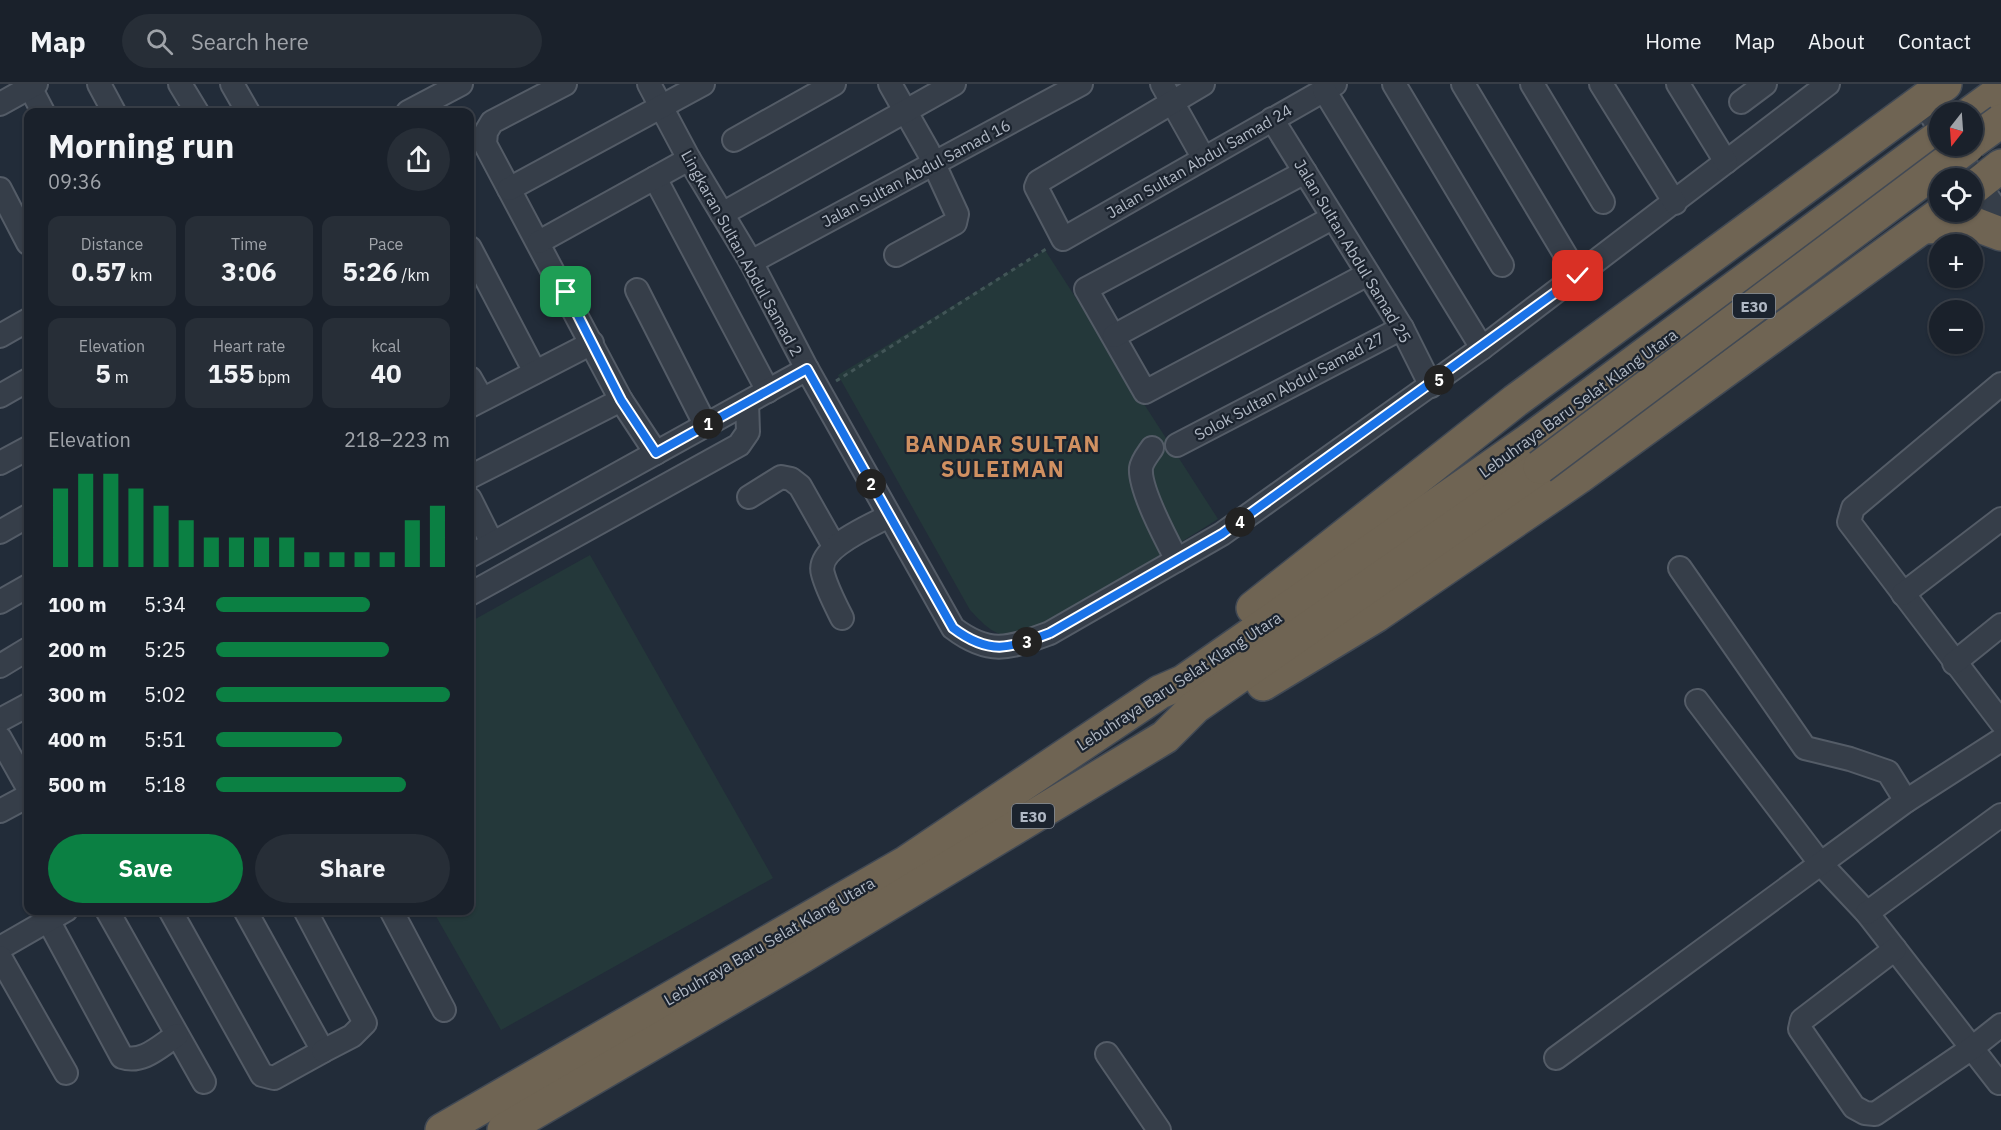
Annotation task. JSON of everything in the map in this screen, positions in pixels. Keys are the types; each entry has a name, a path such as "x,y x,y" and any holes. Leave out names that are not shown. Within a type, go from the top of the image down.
{"highway":[{"path":"1983,103 2001,91"},
{"path":"1160,692 1176,669 1515,401 1938,99"},
{"path":"1983,134 2001,121"},
{"name":"Lebuhraya Baru Selat Klang Utara","path":"504,1130 799,958 1165,737 1195,707 1534,454 1929,145"},
{"name":"Lebuhraya Baru Selat Klang Utara","path":"442,1130 907,862 1160,692 1183,682 1534,454 1954,156"},
{"path":"1165,737 1205,719 1386,609 1579,477 1929,222"},
{"path":"1955,222 1977,225 2001,234"}],"street":[{"path":"99,84 112,108"},
{"path":"180,84 195,108"},
{"path":"232,84 246,108"},
{"path":"416,108 461,84"},
{"path":"565,84 492,122 486,132 484,144 539,242 621,400 656,453"},
{"name":"Lingkaran Sultan Abdul Samad 2","path":"649,84 689,159 751,262 819,391 953,628 972,642 995,647 1022,644 1050,633 1222,534 1431,386 1675,203 1828,84"},
{"path":"509,189 703,84"},
{"path":"734,140 834,84"},
{"path":"890,84 934,163 957,219 955,223 896,255"},
{"path":"722,214 954,84"},
{"name":"Jalan Sultan Abdul Samad 16","path":"751,262 1081,84"},
{"path":"1063,239 1036,187 1038,182 1167,93 1203,84"},
{"path":"1394,84 1502,265"},
{"path":"1463,84 1578,276"},
{"path":"1532,84 1603,202"},
{"path":"1601,84 1675,203"},
{"path":"1678,84 1726,162"},
{"path":"1741,102 1765,84"},
{"path":"0,104 33,86 41,108"},
{"path":"1330,87 1482,348"},
{"name":"Jalan Sultan Abdul Samad 24","path":"1063,239 1203,157 1330,87"},
{"path":"1167,93 1203,157"},
{"name":"Jalan Sultan Abdul Samad 25","path":"1272,119 1402,328 1431,386"},
{"path":"1983,132 2001,155"},
{"path":"1961,156 1984,180 2001,216"},
{"path":"539,242 689,159"},
{"path":"1305,172 1086,288 1145,392 1368,274"},
{"path":"655,178 768,391"},
{"path":"0,189 24,235"},
{"path":"1114,336 1332,218"},
{"path":"474,256 535,372"},
{"path":"637,290 706,426"},
{"path":"0,336 24,322"},
{"name":"Solok Sultan Abdul Samad 27","path":"1177,445 1402,328"},
{"path":"476,402 592,343"},
{"path":"474,554 807,369"},
{"path":"0,396 24,382"},
{"path":"2001,384 1853,508 1849,514 1849,522 2001,722"},
{"path":"474,475 621,400"},
{"path":"474,592 740,446 748,432 747,402"},
{"path":"1152,448 1141,467 1142,478 1161,530 1178,560"},
{"path":"0,463 24,450"},
{"path":"749,496 781,477 791,479 800,486 834,546"},
{"path":"474,507 492,543"},
{"path":"842,618 821,572 834,546 889,516"},
{"path":"0,532 24,518"},
{"path":"1903,594 2001,519"},
{"path":"1680,568 1805,748 1851,759 1888,772 1906,801"},
{"path":"0,602 24,588"},
{"path":"1954,663 2001,626"},
{"path":"0,666 24,651"},
{"path":"1697,700 1820,863 1867,912 1999,1083"},
{"path":"0,720 24,707"},
{"path":"0,738 24,781"},
{"path":"1557,1058 1906,801 2001,740"},
{"path":"0,811 24,798"},
{"path":"1867,912 2001,815"},
{"path":"0,948 57,915 122,1057 132,1060 142,1058 177,1035"},
{"path":"110,915 204,1082"},
{"path":"173,915 262,1075 274,1078 321,1047 352,1036 365,1023 308,915"},
{"path":"248,915 321,1047"},
{"path":"394,915 444,1010"},
{"path":"1895,949 1802,1020 1800,1029 1854,1107 1865,1113 1875,1114 1972,1048 2001,1025"},
{"path":"0,957 66,1073"},
{"path":"1107,1054 1159,1130"}],"path":[{"path":"819,391 1063,239"}],"green space":[{"path":"1045,250 1218,519 1038,631 1008,635 993,631 970,610 838,375"},
{"path":"590,555 773,878 501,1030 435,915 474,915 474,620"}],"district":[{"name":"BANDAR SULTAN SULEIMAN","path":"1003,456"}],"route":[{"path":"566,292 621,400 656,453 807,369 953,628 972,642 995,647 1022,644 1050,633 1222,534 1431,386 1578,276"}]}
